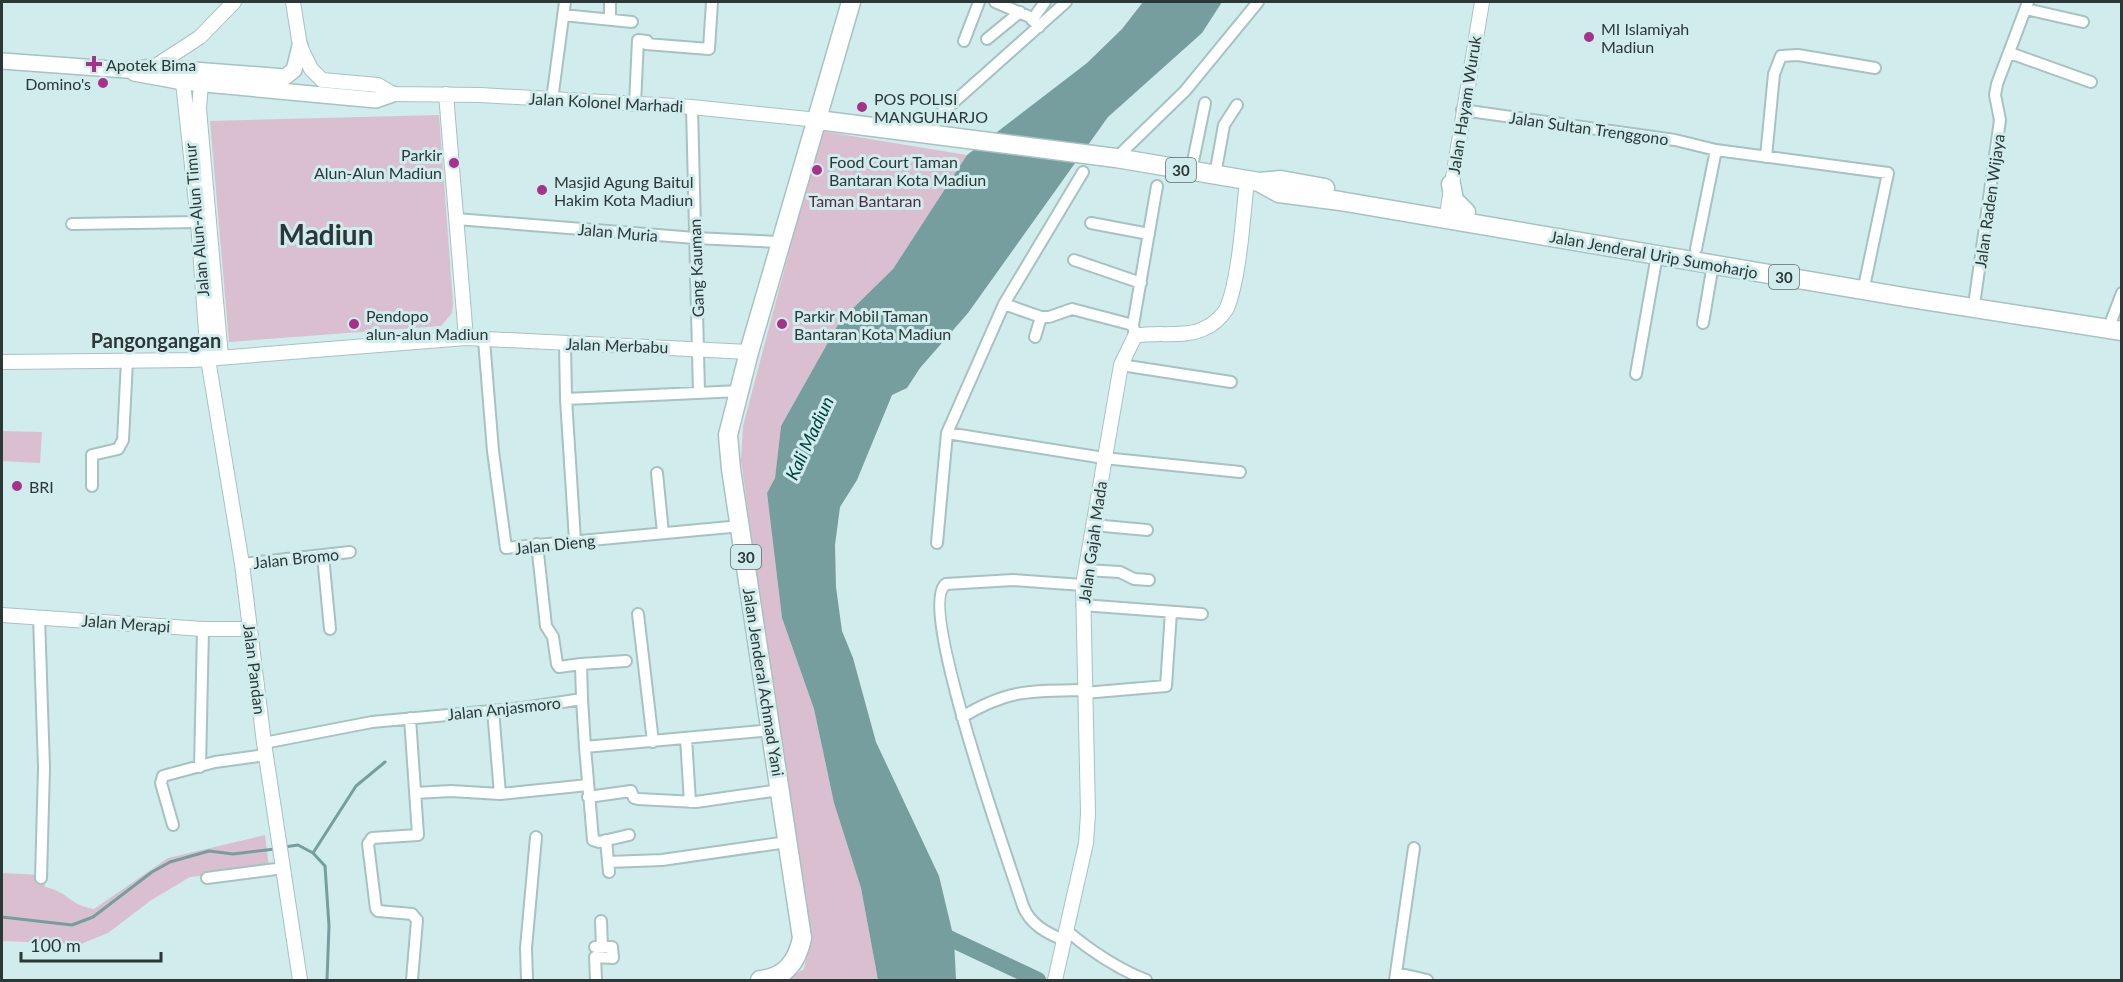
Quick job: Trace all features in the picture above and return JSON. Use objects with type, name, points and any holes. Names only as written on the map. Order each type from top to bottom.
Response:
[{"type":"highway","name":"Jalan Jenderal Achmad Yani","points":[[760,981],[783,974],[794,963],[802,938],[729,451],[729,435],[749,352],[780,242],[821,120],[851,2]]},
{"type":"highway","name":"Jalan Jenderal Urip Sumoharjo","points":[[821,120],[1253,181],[1281,180],[1658,255],[1910,298],[2118,324]]},
{"type":"highway","points":[[1451,184],[1454,200],[1453,214]]},
{"type":"highway","name":"Jalan Jenderal Urip Sumoharjo","points":[[1453,214],[1696,249],[1864,282],[1975,298],[2118,324]]},
{"type":"main road","points":[[2,61],[126,70],[154,67],[285,77],[294,70],[300,46]]},
{"type":"main road","name":"Jalan Kolonel Marhadi","points":[[126,70],[145,76],[183,82],[282,92],[376,100],[393,94]]},
{"type":"street","points":[[154,67],[200,37],[234,2]]},
{"type":"street","points":[[293,2],[300,46]]},
{"type":"street","points":[[552,100],[565,2]]},
{"type":"street","points":[[610,2],[610,20]]},
{"type":"street","points":[[635,104],[638,40],[646,41],[646,44],[710,49],[712,2]]},
{"type":"street","points":[[964,40],[979,2]]},
{"type":"street","points":[[995,2],[1020,12],[1035,23]]},
{"type":"street","points":[[1035,23],[1045,2]]},
{"type":"street","points":[[936,118],[1035,23],[1066,2]]},
{"type":"street","points":[[1110,159],[1185,91],[1258,2]]},
{"type":"street","name":"Jalan Hayam Wuruk","points":[[1451,184],[1482,2]]},
{"type":"street","points":[[2027,5],[2083,22]]},
{"type":"street","name":"Jalan Raden Wijaya","points":[[1975,298],[2000,120],[1995,95],[1997,84],[2027,5]]},
{"type":"street","points":[[987,39],[1020,12]]},
{"type":"street","points":[[563,15],[632,22]]},
{"type":"street","name":"Jalan Kolonel Marhadi","points":[[300,46],[311,69],[322,80],[378,85],[393,94],[446,94],[692,107],[821,120]]},
{"type":"street","points":[[2010,53],[2091,82]]},
{"type":"street","points":[[1766,157],[1774,74],[1781,56],[1798,55],[1875,68]]},
{"type":"street","name":"Jalan Alun-Alun Timur","points":[[183,82],[214,358]]},
{"type":"street","name":"Jalan Alun-Alun Timur","points":[[201,84],[199,109],[214,358]]},
{"type":"street","points":[[446,94],[466,338]]},
{"type":"street","points":[[1191,171],[1205,103]]},
{"type":"street","points":[[1215,175],[1224,125],[1237,105]]},
{"type":"street","name":"Gang Kauman","points":[[692,107],[699,392]]},
{"type":"street","name":"Jalan Sultan Trenggono","points":[[1462,110],[1675,140],[1716,150],[1888,173],[1864,282]]},
{"type":"street","points":[[1696,249],[1716,150]]},
{"type":"street","points":[[937,543],[947,433],[1004,304],[1083,172]]},
{"type":"street","points":[[1004,304],[1041,317],[1049,317],[1072,309],[1134,331],[1179,334],[1207,328],[1226,309],[1253,181]]},
{"type":"street","points":[[1134,331],[1157,186]]},
{"type":"street","name":"Jalan Muria","points":[[456,219],[694,238],[780,242]]},
{"type":"street","points":[[72,224],[198,222]]},
{"type":"street","points":[[1091,223],[1149,234]]},
{"type":"street","points":[[1636,374],[1658,255]]},
{"type":"street","points":[[1074,260],[1141,283]]},
{"type":"street","points":[[1703,323],[1713,264]]},
{"type":"street","points":[[2118,324],[2121,293]]},
{"type":"street","points":[[1035,337],[1041,317]]},
{"type":"street","name":"Jalan Gajah Mada","points":[[1056,974],[1086,843],[1088,814],[1083,585],[1122,365],[1134,331]]},
{"type":"street","name":"Jalan Merbabu","points":[[2,362],[214,358],[466,338],[749,352]]},
{"type":"street","name":"Jalan Dieng","points":[[484,340],[493,451],[505,548],[741,526]]},
{"type":"street","points":[[565,343],[566,399],[575,540]]},
{"type":"street","name":"Jalan Pandan","points":[[214,358],[265,749],[300,981]]},
{"type":"street","points":[[92,486],[92,455],[118,449],[123,440],[128,361]]},
{"type":"street","points":[[1122,365],[1231,382]]},
{"type":"street","points":[[566,399],[740,391]]},
{"type":"street","points":[[947,433],[1104,459],[1240,472]]},
{"type":"street","points":[[657,473],[663,533]]},
{"type":"street","points":[[1093,525],[1147,530]]},
{"type":"street","points":[[537,544],[546,626],[553,637],[559,667],[626,661]]},
{"type":"street","name":"Jalan Bromo","points":[[242,564],[350,552]]},
{"type":"street","points":[[323,556],[330,629]]},
{"type":"street","points":[[1085,570],[1120,572],[1134,579],[1149,580]]},
{"type":"street","points":[[1083,585],[1013,580],[946,584],[942,586],[939,595],[944,644],[962,717],[1027,916],[1044,931],[1066,936],[1125,972],[1146,981]]},
{"type":"street","points":[[1082,605],[1202,614]]},
{"type":"street","points":[[962,717],[989,701],[1012,693],[1166,686],[1171,612]]},
{"type":"street","points":[[638,614],[653,742]]},
{"type":"street","name":"Jalan Merapi","points":[[2,615],[203,629],[250,629]]},
{"type":"street","points":[[39,617],[44,768],[41,878]]},
{"type":"street","points":[[202,766],[203,629]]},
{"type":"street","points":[[580,664],[582,699]]},
{"type":"street","name":"Jalan Anjasmoro","points":[[173,825],[161,778],[167,774],[372,722],[582,699],[591,837],[596,842],[606,840]]},
{"type":"street","points":[[492,710],[500,794]]},
{"type":"street","points":[[410,718],[418,835],[372,838],[368,844],[376,909],[412,914],[417,920],[412,981]]},
{"type":"street","points":[[585,747],[772,730]]},
{"type":"street","points":[[686,738],[690,802]]},
{"type":"street","points":[[416,793],[451,791],[500,794],[588,785]]},
{"type":"street","points":[[588,797],[631,791],[634,798],[690,802],[780,790]]},
{"type":"street","points":[[629,835],[606,840],[609,867],[788,842]]},
{"type":"street","points":[[526,981],[526,948],[536,837]]},
{"type":"street","points":[[1414,848],[1396,977],[1427,981]]},
{"type":"street","points":[[207,878],[284,868]]},
{"type":"street","points":[[596,981],[595,957],[613,958],[612,946],[599,947],[601,921]]},
{"type":"green space","points":[[439,115],[453,303],[452,313],[441,326],[229,342],[210,121]]},
{"type":"green space","name":"Taman Bantaran","points":[[821,131],[967,155],[893,269],[840,321],[781,426],[775,478],[767,493],[782,618],[814,709],[834,803],[861,888],[878,980],[786,980],[804,969],[808,949],[741,460],[743,426]]},
{"type":"green space","points":[[2,431],[42,432],[40,463],[2,461]]},
{"type":"green space","points":[[265,835],[269,868],[190,877],[150,901],[108,933],[81,944],[2,941],[2,873],[43,875],[45,887],[59,892],[79,905],[94,909],[168,858]]},
{"type":"water","name":"Kali Madiun","points":[[1143,2],[1222,2],[1202,33],[1108,117],[968,313],[920,368],[907,388],[892,395],[857,480],[840,507],[835,545],[836,587],[842,631],[853,658],[876,742],[939,876],[954,939],[956,980],[878,980],[861,888],[834,803],[814,709],[782,618],[767,493],[775,478],[781,426],[840,321],[893,269],[967,155],[1087,63],[1122,29]]},
{"type":"waterway","points":[[313,853],[356,786],[385,762]]},
{"type":"waterway","points":[[284,847],[298,845],[313,853],[325,866],[329,926],[327,980]]},
{"type":"waterway","points":[[2,917],[72,925],[93,917],[152,872],[170,862],[209,851],[233,854],[275,849]]},
{"type":"waterway","points":[[936,932],[1038,980]]},
{"type":"place","name":"MI Islamiyah Madiun","points":[[1589,37]]},
{"type":"place","name":"Apotek Bima","points":[[94,64]]},
{"type":"place","name":"Domino's","points":[[103,83]]},
{"type":"place","name":"POS POLISI MANGUHARJO","points":[[862,107]]},
{"type":"place","name":"Parkir Alun-Alun Madiun","points":[[454,163]]},
{"type":"place","name":"Food Court Taman Bantaran Kota Madiun","points":[[817,170]]},
{"type":"place","name":"Masjid Agung Baitul Hakim Kota Madiun","points":[[542,190]]},
{"type":"place","name":"Pendopo alun-alun Madiun","points":[[354,324]]},
{"type":"place","name":"Parkir Mobil Taman Bantaran Kota Madiun","points":[[782,324]]},
{"type":"place","name":"BRI","points":[[17,486]]},
{"type":"district","name":"Madiun","points":[[326,234]]},
{"type":"district","name":"Pangongangan","points":[[156,340]]}]
